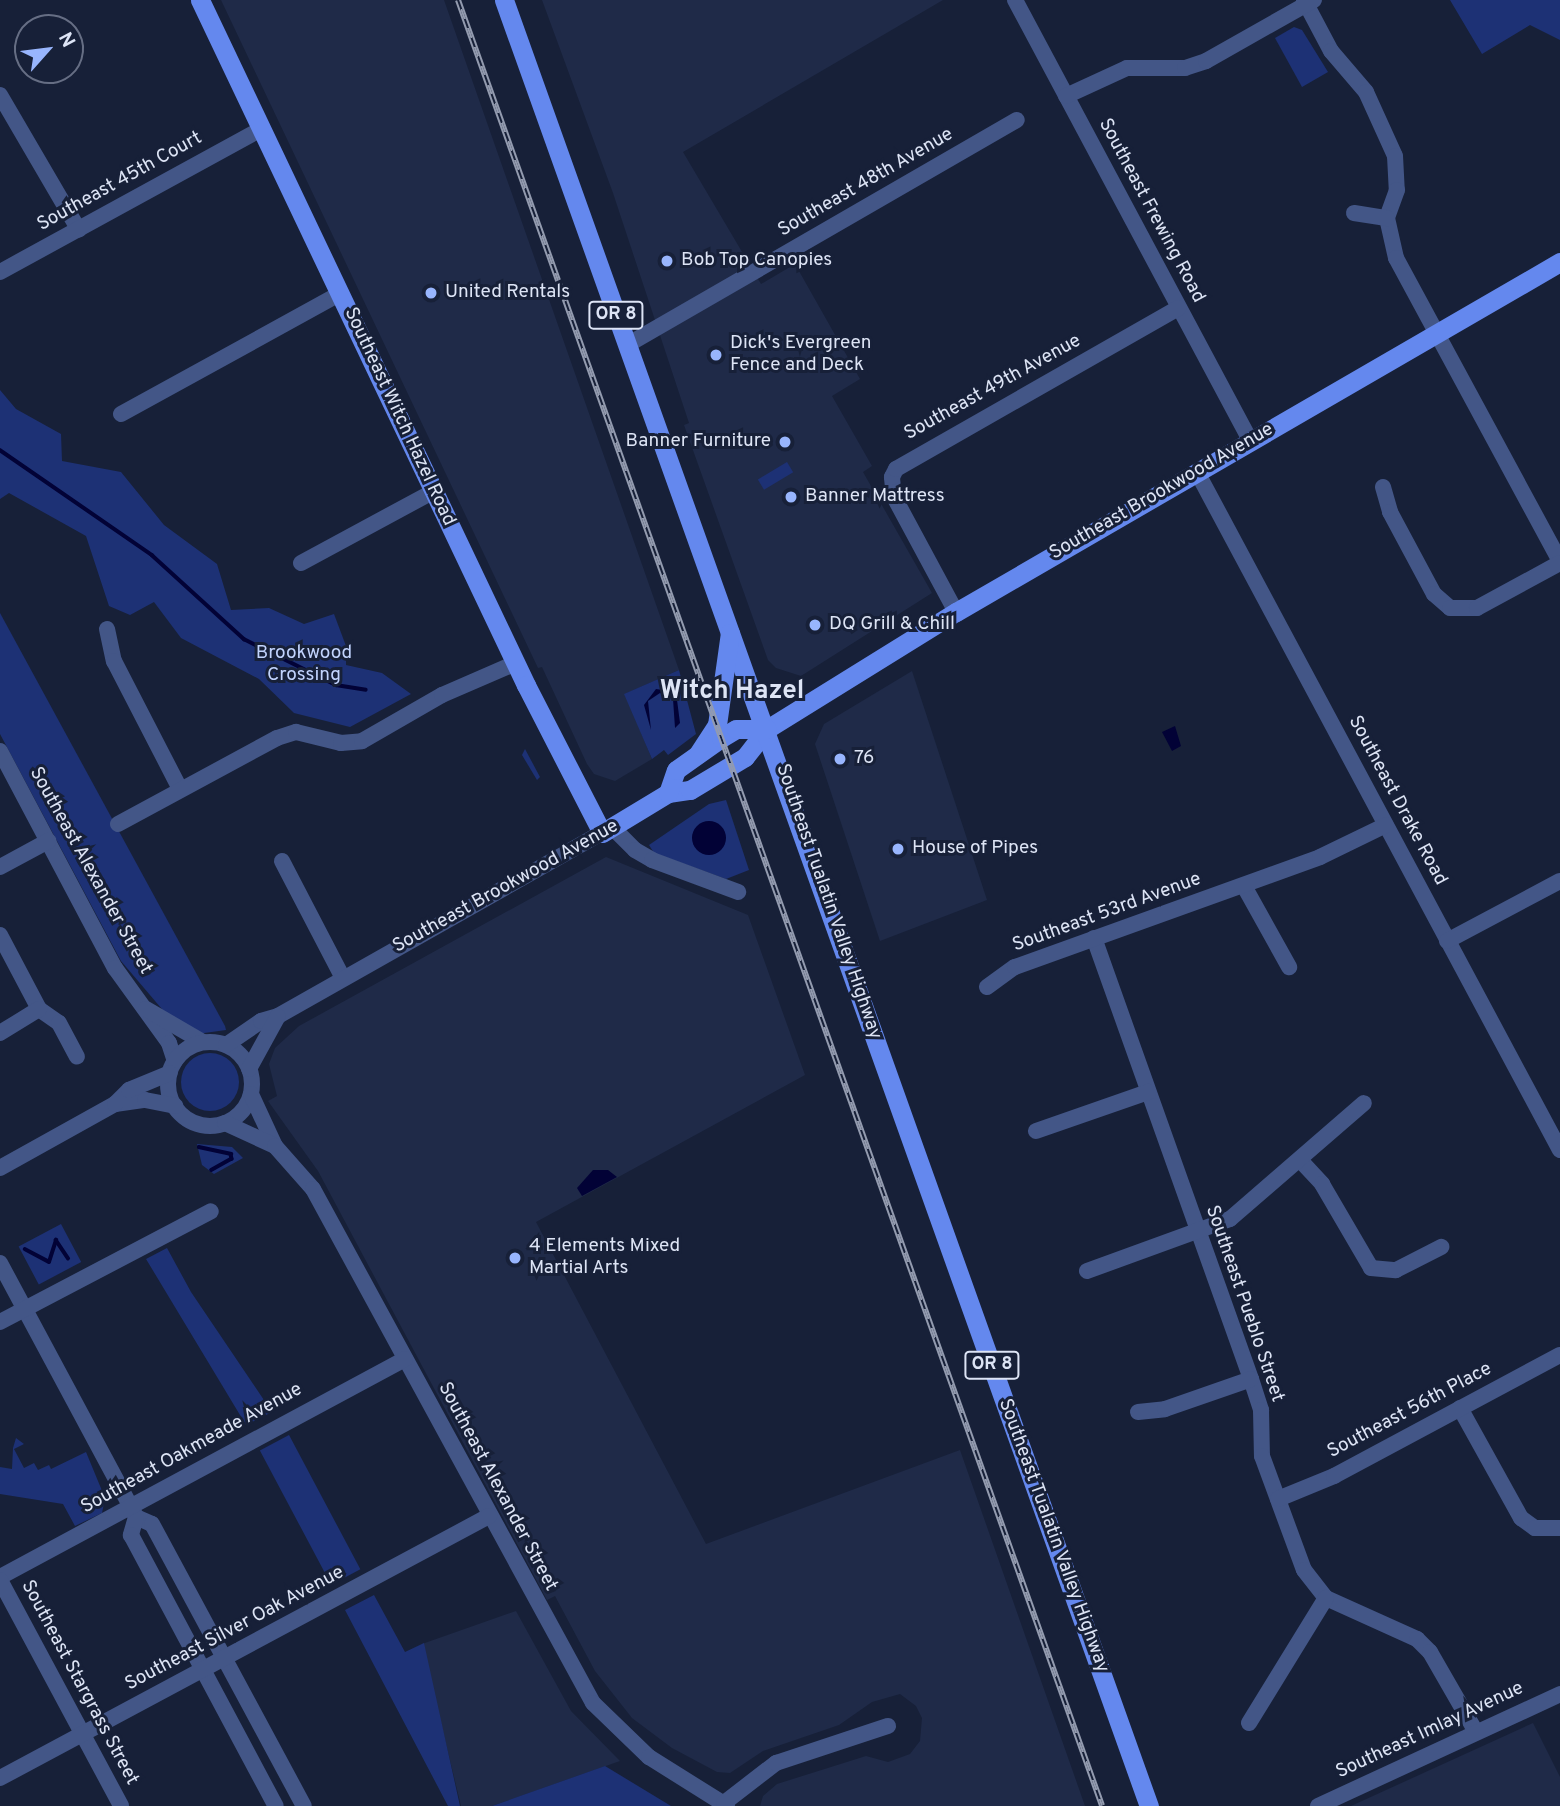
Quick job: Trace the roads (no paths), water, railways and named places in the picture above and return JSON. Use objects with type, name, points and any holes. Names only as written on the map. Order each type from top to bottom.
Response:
[{"type":"main road","name":"Southeast Witch Hazel Road","points":[[200,0],[516,663],[608,830]]},
{"type":"main road","name":"Southeast Tualatin Valley Highway","points":[[504,0],[767,729],[1149,1806]]},
{"type":"main road","name":"Southeast Brookwood Avenue","points":[[608,830],[668,793],[690,790],[745,757],[767,729],[956,612],[1560,262]]},
{"type":"main road","points":[[698,754],[717,725],[730,628]]},
{"type":"main road","name":"Southeast Brookwood Avenue","points":[[668,793],[676,770],[736,729],[767,729]]},
{"type":"street","name":"Southeast Frewing Road","points":[[1014,0],[1250,441]]},
{"type":"street","points":[[1066,96],[1127,68],[1185,68],[1206,61],[1308,1],[1331,51],[1371,100],[1395,156],[1397,190],[1387,218],[1396,258],[1560,562],[1477,608],[1450,608],[1434,594],[1390,512],[1384,487]]},
{"type":"street","points":[[0,95],[79,230]]},
{"type":"street","name":"Southeast 48th Avenue","points":[[627,345],[1017,120]]},
{"type":"street","name":"Southeast 45th Court","points":[[0,272],[261,129]]},
{"type":"street","points":[[1354,213],[1387,218]]},
{"type":"street","points":[[121,414],[341,293]]},
{"type":"street","name":"Southeast 49th Avenue","points":[[956,612],[894,497],[892,477],[897,469],[1178,308]]},
{"type":"street","name":"Southeast Drake Road","points":[[1197,472],[1560,1150]]},
{"type":"street","points":[[301,563],[434,491]]},
{"type":"street","points":[[107,629],[114,661],[180,789]]},
{"type":"street","points":[[118,824],[257,747],[296,732],[341,743],[362,741],[442,695],[516,663]]},
{"type":"street","name":"Southeast Alexander Street","points":[[0,751],[115,968],[146,1009],[172,1067]]},
{"type":"street","name":"Southeast 53rd Avenue","points":[[987,987],[1015,967],[1320,857],[1386,825]]},
{"type":"street","name":"Southeast Witch Hazel Road","points":[[608,830],[652,860],[738,892]]},
{"type":"street","name":"Southeast Brookwood Avenue","points":[[226,1045],[261,1021],[278,1016],[608,830]]},
{"type":"street","points":[[0,867],[48,841]]},
{"type":"street","points":[[282,861],[343,978]]},
{"type":"street","points":[[1447,941],[1560,881]]},
{"type":"street","points":[[1244,886],[1289,967]]},
{"type":"street","points":[[0,935],[39,1009],[59,1023],[77,1057]]},
{"type":"street","name":"Southeast Pueblo Street","points":[[1094,939],[1261,1409],[1262,1457],[1304,1570],[1326,1598],[1417,1639],[1430,1652],[1476,1732]]},
{"type":"street","points":[[0,1034],[39,1009]]},
{"type":"street","name":"Southeast Alexander Street","points":[[146,1009],[203,1042]]},
{"type":"street","points":[[115,1104],[145,1100],[175,1106],[199,1124],[225,1123],[242,1111],[251,1094],[249,1069],[278,1016]]},
{"type":"street","points":[[0,1168],[115,1104],[129,1090],[172,1067],[203,1042],[226,1045],[249,1069]]},
{"type":"street","points":[[172,1067],[175,1106]]},
{"type":"street","points":[[1037,1131],[1148,1092]]},
{"type":"street","name":"Southeast Alexander Street","points":[[251,1094],[275,1146],[313,1189],[593,1703],[649,1757],[726,1804]]},
{"type":"street","points":[[1087,1270],[1197,1232],[1248,1207],[1364,1103]]},
{"type":"street","name":"Southeast Alexander Street","points":[[225,1123],[275,1146]]},
{"type":"street","points":[[1300,1160],[1322,1184],[1371,1268],[1396,1270],[1441,1247]]},
{"type":"street","points":[[0,1322],[211,1211]]},
{"type":"street","points":[[0,1263],[133,1512],[152,1524],[304,1806]]},
{"type":"street","name":"Southeast 56th Place","points":[[1278,1499],[1334,1476],[1560,1355]]},
{"type":"street","name":"Southeast Oakmeade Avenue","points":[[0,1578],[133,1512],[405,1359]]},
{"type":"street","points":[[1138,1412],[1165,1409],[1251,1379]]},
{"type":"street","points":[[1460,1408],[1521,1518],[1535,1528],[1560,1528]]},
{"type":"street","points":[[133,1512],[131,1535],[276,1806]]},
{"type":"street","name":"Southeast Silver Oak Avenue","points":[[0,1778],[489,1516]]},
{"type":"street","name":"Southeast Stargrass Street","points":[[0,1578],[121,1806]]},
{"type":"street","points":[[1249,1723],[1326,1598]]},
{"type":"street","name":"Southeast Imlay Avenue","points":[[1318,1806],[1560,1694]]},
{"type":"street","points":[[726,1804],[776,1763],[888,1726]]},
{"type":"waterway","points":[[0,450],[152,555],[244,639],[336,685],[366,690]]},
{"type":"waterway","points":[[199,1147],[231,1154],[232,1159],[212,1170]]},
{"type":"waterway","points":[[25,1249],[49,1262],[56,1240],[68,1258]]},
{"type":"railway","points":[[458,0],[1102,1806]]},
{"type":"place","name":"Bob Top Canopies","points":[[667,261]]},
{"type":"place","name":"United Rentals","points":[[431,293]]},
{"type":"place","name":"Dick's Evergreen Fence and Deck","points":[[716,355]]},
{"type":"place","name":"Banner Furniture","points":[[785,442]]},
{"type":"place","name":"Banner Mattress","points":[[791,497]]},
{"type":"place","name":"DQ Grill & Chill","points":[[815,625]]},
{"type":"place","name":"76","points":[[840,759]]},
{"type":"place","name":"House of Pipes","points":[[898,849]]},
{"type":"place","name":"4 Elements Mixed Martial Arts","points":[[515,1258]]},
{"type":"district","name":"Witch Hazel","points":[[732,692]]},
{"type":"park label","name":"Brookwood Crossing","points":[[304,665]]}]
